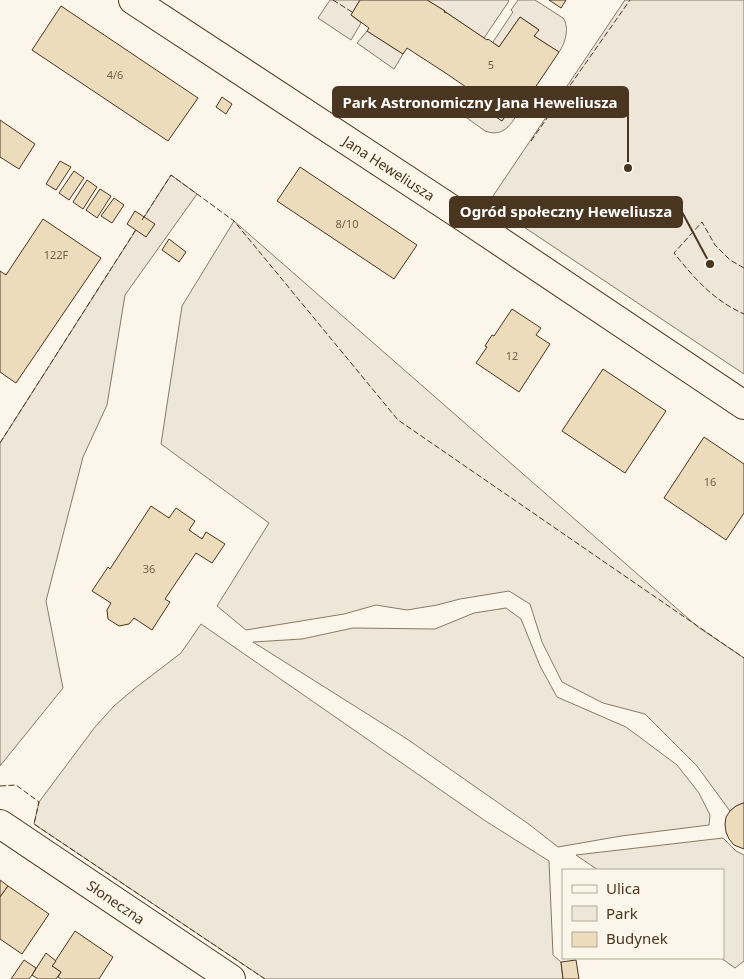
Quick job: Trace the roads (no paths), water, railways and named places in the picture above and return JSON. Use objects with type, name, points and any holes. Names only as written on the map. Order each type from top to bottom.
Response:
[{"type":"street","name":"Jana Heweliusza","points":[[133,0],[462,216],[744,405]]},
{"type":"street","name":"Słoneczna","points":[[0,824],[231,979]]},
{"type":"place","name":"Park Astronomiczny Jana Heweliusza","points":[[628,168]]},
{"type":"place","name":"Ogród społeczny Heweliusza","points":[[710,264]]}]
